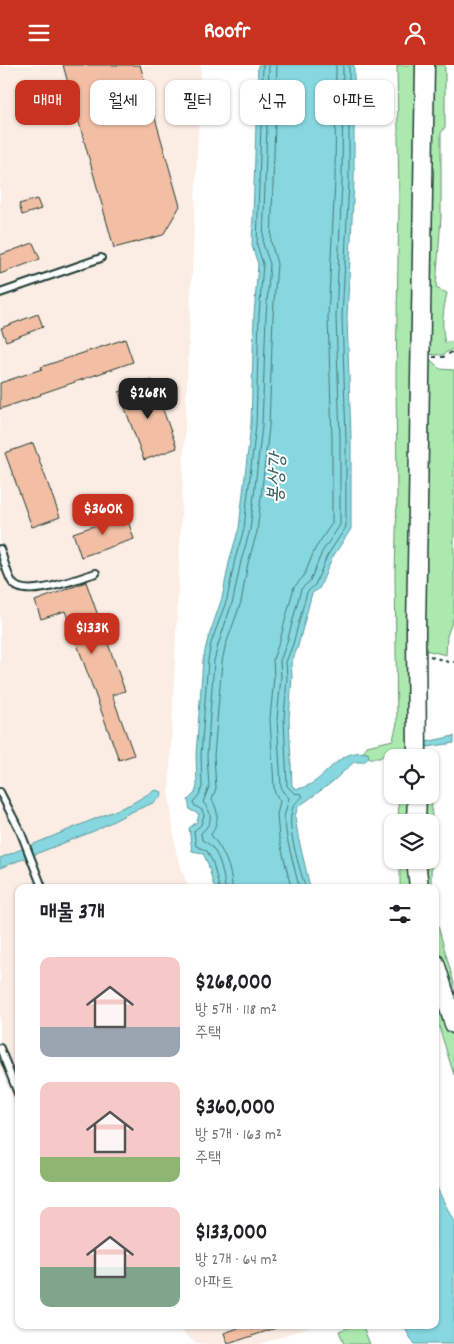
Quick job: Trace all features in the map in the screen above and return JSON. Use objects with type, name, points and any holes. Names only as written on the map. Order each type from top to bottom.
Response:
[{"type":"main road","points":[[417,749],[416,651],[425,65]]},
{"type":"main road","points":[[417,869],[419,884]]},
{"type":"main road","points":[[439,976],[454,1024]]},
{"type":"lane","points":[[0,293],[101,258]]},
{"type":"lane","points":[[0,549],[12,584],[23,590],[34,591],[96,573]]},
{"type":"lane","points":[[0,792],[20,833],[41,884]]},
{"type":"lane","points":[[0,1048],[15,1086]]},
{"type":"path","points":[[421,356],[437,358],[454,351]]},
{"type":"path","points":[[416,651],[454,662]]},
{"type":"shaded area","points":[[0,65],[201,65],[200,80],[165,80],[165,125],[198,125],[169,794],[176,852],[187,884],[15,884],[15,1104],[0,1068]]},
{"type":"shaded area","points":[[180,1329],[303,1329],[260,1344],[196,1344]]},
{"type":"green space","points":[[397,65],[420,65],[410,749],[384,749],[384,755],[380,758],[369,758],[368,754],[363,753],[367,746],[393,740],[397,723],[395,575],[399,202]]},
{"type":"green space","points":[[429,65],[445,65],[445,127],[441,133],[441,217],[436,288],[447,293],[444,306],[443,330],[445,343],[454,341],[454,348],[442,355],[425,354]]},
{"type":"green space","points":[[430,359],[440,369],[454,370],[454,616],[447,636],[446,655],[421,649],[423,498]]},
{"type":"green space","points":[[398,804],[410,804],[411,814],[399,814]]},
{"type":"green space","points":[[420,804],[432,804],[432,814],[420,814]]},
{"type":"green space","points":[[400,869],[412,869],[414,884],[400,884]]},
{"type":"green space","points":[[421,869],[431,869],[431,884],[422,884]]},
{"type":"green space","points":[[439,929],[454,983],[454,1015],[439,964]]},
{"type":"green space","points":[[439,992],[454,1040],[454,1075],[439,1027]]},
{"type":"green space","points":[[345,1329],[364,1329],[370,1344],[344,1344],[339,1331]]},
{"type":"water","name":"봉상강","points":[[258,65],[354,65],[354,80],[315,80],[315,125],[354,125],[354,181],[347,317],[351,438],[351,529],[332,558],[319,589],[312,593],[298,646],[291,664],[289,719],[292,786],[297,789],[307,786],[347,756],[357,753],[368,753],[369,758],[363,762],[354,762],[331,783],[298,807],[295,816],[309,884],[213,884],[203,853],[192,851],[189,828],[197,822],[199,814],[190,810],[188,800],[195,793],[197,786],[196,755],[203,660],[222,598],[230,558],[239,528],[251,424],[254,315],[258,264],[252,246],[256,125],[305,125],[305,80],[258,80]]},
{"type":"water","points":[[454,736],[454,743],[427,747],[426,742]]},
{"type":"water","points":[[155,790],[162,792],[161,797],[153,803],[94,831],[0,868],[0,858],[131,804]]},
{"type":"water","points":[[439,1192],[454,1222],[454,1344],[414,1344],[405,1329],[439,1329]]},
{"type":"building","points":[[63,65],[140,65],[144,80],[90,80],[90,125],[155,125],[155,118],[180,206],[163,235],[114,248],[80,125],[80,80],[67,80]]},
{"type":"building","points":[[37,199],[41,209],[22,215],[19,204]]},
{"type":"building","points":[[33,243],[40,259],[0,274],[0,255]]},
{"type":"building","points":[[38,314],[43,327],[6,341],[1,328]]},
{"type":"building","points":[[125,339],[133,362],[0,409],[0,383]]},
{"type":"building","points":[[152,380],[177,448],[144,460],[119,392]]},
{"type":"building","points":[[33,443],[60,517],[32,527],[5,453]]},
{"type":"building","points":[[126,515],[134,539],[81,557],[73,533]]},
{"type":"building","points":[[86,582],[125,691],[112,695],[134,755],[119,760],[65,611],[41,619],[35,601]]},
{"type":"building","points":[[236,1329],[273,1329],[228,1344],[224,1333]]}]
